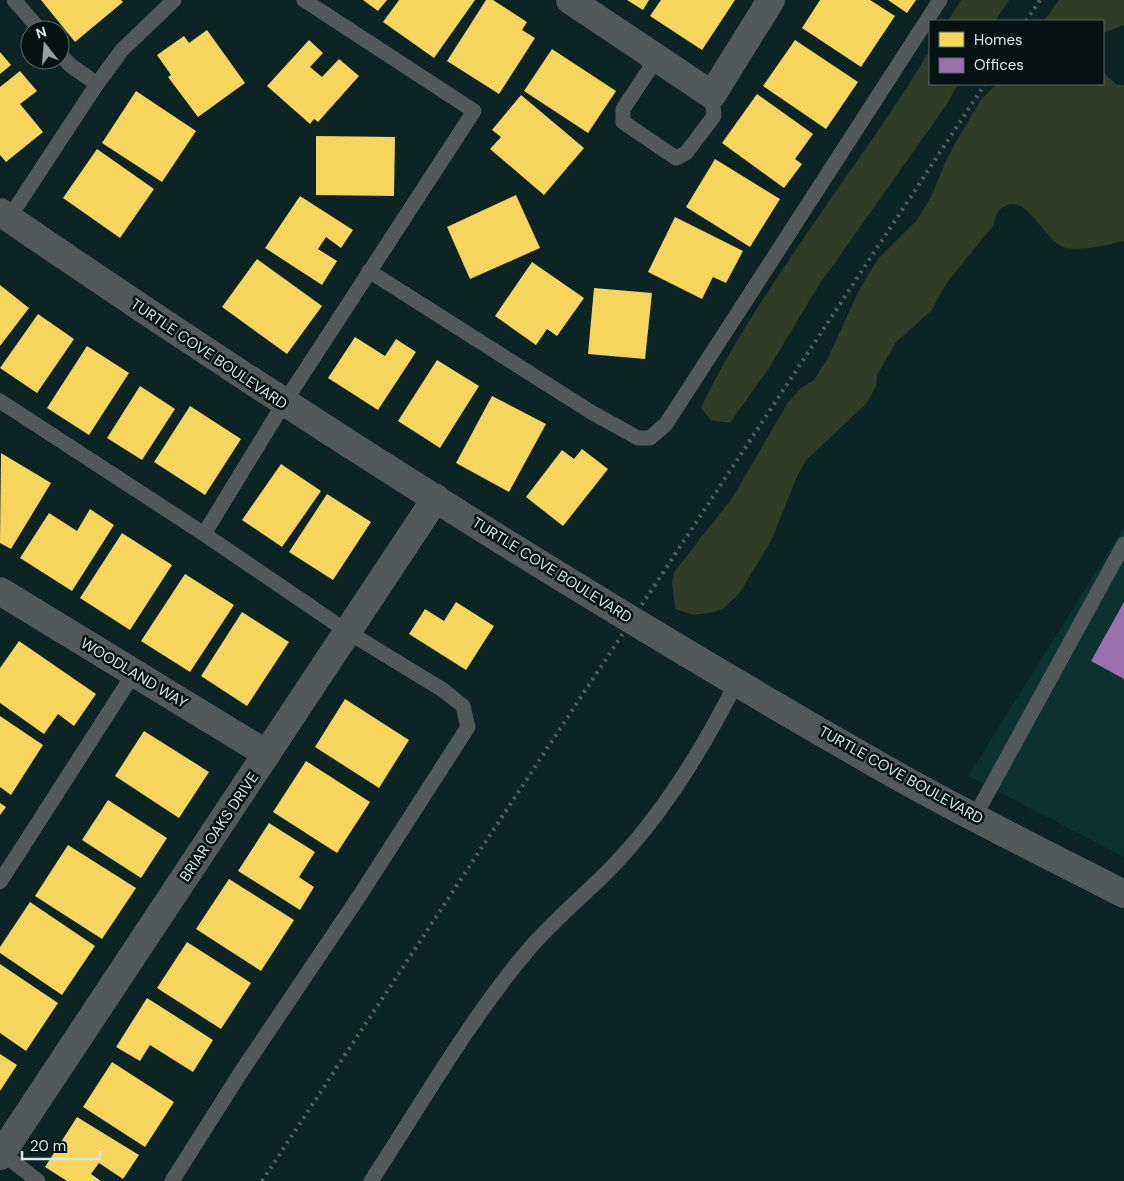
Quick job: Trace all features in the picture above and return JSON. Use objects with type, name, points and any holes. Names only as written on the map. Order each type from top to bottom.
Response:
[{"type":"street","points":[[570,0],[712,95],[772,0]]},
{"type":"street","name":"TURTLE COVE BOULEVARD","points":[[5,215],[284,403],[737,681],[880,767],[1124,894]]},
{"type":"street","name":"BRIAR OAKS DRIVE","points":[[1,1155],[436,498]]},
{"type":"street","name":"WOODLAND WAY","points":[[1,593],[267,754]]},
{"type":"lane","points":[[14,0],[31,20]]},
{"type":"lane","points":[[5,215],[122,50],[174,0]]},
{"type":"lane","points":[[204,534],[284,403],[474,111],[304,0]]},
{"type":"lane","points":[[369,271],[591,412],[638,438],[650,438],[666,424],[940,0]]},
{"type":"lane","points":[[657,58],[623,109],[623,122],[676,158],[686,153],[714,116],[712,95]]},
{"type":"lane","points":[[70,65],[97,84]]},
{"type":"lane","points":[[0,401],[204,534],[348,632],[443,690],[463,706],[468,727],[360,895],[240,1072],[172,1181]]},
{"type":"lane","points":[[975,816],[1124,544]]},
{"type":"lane","points":[[0,882],[134,673]]},
{"type":"lane","points":[[371,1181],[478,1018],[529,950],[566,909],[608,871],[658,813],[716,724],[737,681]]},
{"type":"lane","points":[[1,1155],[38,1181]]},
{"type":"shaded area","points":[[1124,527],[1124,857],[968,776]]},
{"type":"green space","points":[[961,0],[1009,0],[996,20],[949,20]]},
{"type":"green space","points":[[1059,0],[1124,0],[1124,25],[1104,33],[1104,20],[1045,20]]},
{"type":"green space","points":[[929,52],[929,85],[957,85],[947,104],[817,288],[769,368],[730,423],[710,420],[701,407],[726,360],[782,270],[902,95]]},
{"type":"green space","points":[[1104,73],[1117,85],[1124,85],[1124,241],[1088,248],[1067,248],[1051,238],[1023,208],[1016,204],[1007,205],[1001,209],[996,216],[993,226],[948,281],[931,311],[896,342],[877,375],[876,386],[867,403],[806,460],[796,479],[771,541],[739,594],[724,608],[714,612],[694,615],[675,609],[672,581],[674,572],[733,497],[787,404],[801,388],[814,380],[827,360],[860,288],[878,259],[917,220],[931,197],[948,156],[980,101],[995,85],[1104,85]]},
{"type":"building: Homes","points":[[41,0],[121,0],[123,2],[75,42],[70,36],[70,20],[57,20]]},
{"type":"building: Homes","points":[[363,0],[387,0],[378,11]]},
{"type":"building: Homes","points":[[399,0],[475,0],[434,58],[383,22]]},
{"type":"building: Homes","points":[[486,0],[493,0],[527,22],[522,30],[535,38],[499,94],[447,61]]},
{"type":"building: Homes","points":[[627,0],[649,0],[643,10]]},
{"type":"building: Homes","points":[[661,0],[735,0],[702,50],[650,16]]},
{"type":"building: Homes","points":[[820,0],[870,0],[895,16],[861,67],[802,28]]},
{"type":"building: Homes","points":[[888,0],[916,0],[907,13]]},
{"type":"building: Homes","points":[[207,30],[245,83],[198,117],[168,77],[171,75],[157,55],[184,36],[189,43]]},
{"type":"building: Homes","points":[[309,40],[323,53],[310,67],[322,77],[339,59],[359,76],[318,122],[314,119],[310,124],[267,86]]},
{"type":"building: Homes","points":[[795,40],[858,82],[826,129],[763,86]]},
{"type":"building: Homes","points":[[552,49],[616,91],[588,133],[524,91]]},
{"type":"building: Homes","points":[[0,52],[11,65],[0,74]]},
{"type":"building: Homes","points":[[20,71],[37,91],[20,104],[43,132],[6,162],[0,155],[0,87]]},
{"type":"building: Homes","points":[[136,91],[196,131],[162,182],[102,143]]},
{"type":"building: Homes","points":[[757,94],[813,134],[795,159],[802,164],[784,188],[722,143]]},
{"type":"building: Homes","points":[[521,95],[584,148],[544,195],[490,149],[501,137],[492,130]]},
{"type":"building: Homes","points":[[316,136],[395,137],[394,196],[316,195]]},
{"type":"building: Homes","points":[[97,149],[154,189],[120,238],[63,198]]},
{"type":"building: Homes","points":[[715,159],[780,199],[750,247],[686,207]]},
{"type":"building: Homes","points":[[516,195],[540,248],[470,279],[447,227]]},
{"type":"building: Homes","points":[[300,196],[353,230],[341,248],[326,237],[318,249],[337,261],[322,285],[265,248]]},
{"type":"building: Homes","points":[[675,217],[743,251],[726,283],[713,277],[702,299],[648,272]]},
{"type":"building: Homes","points":[[257,259],[322,306],[287,354],[222,307]]},
{"type":"building: Homes","points":[[532,262],[584,298],[557,336],[547,329],[536,345],[495,316]]},
{"type":"building: Homes","points":[[0,285],[29,308],[0,346]]},
{"type":"building: Homes","points":[[594,288],[652,293],[645,359],[588,354]]},
{"type":"building: Homes","points":[[38,314],[74,339],[37,393],[0,368]]},
{"type":"building: Homes","points":[[355,337],[385,356],[396,339],[416,352],[378,410],[328,378]]},
{"type":"building: Homes","points":[[87,346],[129,373],[89,435],[47,408]]},
{"type":"building: Homes","points":[[437,360],[479,386],[440,448],[398,421]]},
{"type":"building: Homes","points":[[140,386],[175,409],[142,460],[107,438]]},
{"type":"building: Homes","points":[[492,396],[546,424],[509,492],[456,463]]},
{"type":"building: Homes","points":[[190,406],[241,439],[205,495],[154,462]]},
{"type":"building: Homes","points":[[582,449],[608,469],[563,526],[526,497],[562,450],[574,459]]},
{"type":"building: Homes","points":[[1,453],[51,483],[11,549],[0,543]]},
{"type":"building: Homes","points":[[281,464],[321,491],[282,547],[242,520]]},
{"type":"building: Homes","points":[[327,494],[371,522],[333,580],[289,552]]},
{"type":"building: Homes","points":[[90,509],[114,525],[72,591],[20,558],[49,513],[77,531]]},
{"type":"building: Homes","points":[[122,533],[172,565],[130,630],[80,598]]},
{"type":"building: Homes","points":[[185,574],[234,605],[190,672],[141,641]]},
{"type":"building: Homes","points":[[456,602],[494,626],[466,670],[409,634],[425,609],[444,621]]},
{"type":"building: Homes","points":[[242,612],[289,642],[247,706],[201,676]]},
{"type":"building: Homes","points":[[19,641],[96,694],[74,726],[58,714],[44,734],[0,703],[0,668]]},
{"type":"building: Homes","points":[[345,699],[409,740],[379,788],[315,747]]},
{"type":"building: Homes","points":[[0,716],[43,745],[11,795],[0,787]]},
{"type":"building: Homes","points":[[144,731],[209,772],[179,818],[115,776]]},
{"type":"building: Homes","points":[[306,761],[370,802],[337,853],[273,812]]},
{"type":"building: Homes","points":[[108,800],[167,838],[141,878],[82,840]]},
{"type":"building: Homes","points":[[0,803],[6,807],[0,815]]},
{"type":"building: Homes","points":[[269,823],[315,852],[299,877],[314,887],[300,910],[238,871]]},
{"type":"building: Homes","points":[[68,845],[136,888],[102,939],[35,896]]},
{"type":"building: Homes","points":[[229,879],[294,920],[261,971],[196,929]]},
{"type":"building: Homes","points":[[30,902],[95,946],[62,995],[0,953],[0,947]]},
{"type":"building: Homes","points":[[187,942],[251,983],[221,1029],[157,988]]},
{"type":"building: Homes","points":[[0,964],[58,1003],[26,1051],[0,1033]]},
{"type":"building: Homes","points":[[147,998],[213,1040],[193,1072],[150,1045],[140,1061],[116,1047]]},
{"type":"building: Homes","points":[[0,1054],[17,1065],[0,1091]]},
{"type":"building: Homes","points":[[112,1062],[174,1102],[145,1147],[83,1107]]},
{"type":"building: Homes","points":[[77,1117],[139,1155],[123,1179],[99,1163],[91,1174],[101,1181],[67,1181],[45,1167]]},
{"type":"building: Offices","points":[[1124,602],[1124,679],[1091,661]]},
{"type":"railway","points":[[1027,20],[1040,0]]},
{"type":"railway","points":[[262,1181],[984,85]]}]
